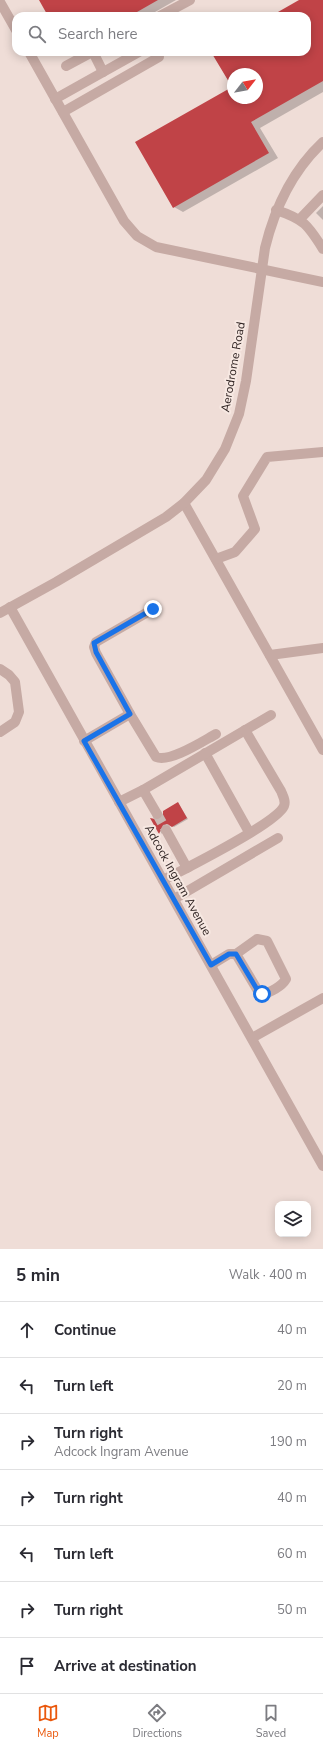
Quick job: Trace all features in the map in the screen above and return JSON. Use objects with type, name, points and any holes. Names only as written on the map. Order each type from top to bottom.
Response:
[{"type":"street","points":[[168,12],[190,0]]},
{"type":"street","points":[[0,2],[12,23]]},
{"type":"street","points":[[31,56],[124,222],[137,236],[156,247],[262,271],[323,282]]},
{"type":"street","points":[[66,66],[85,56]]},
{"type":"street","points":[[94,56],[104,72]]},
{"type":"street","points":[[55,99],[132,56]]},
{"type":"street","points":[[63,112],[159,57]]},
{"type":"street","name":"Aerodrome Road","points":[[0,613],[148,528],[184,503],[206,480],[216,465],[234,431],[245,387],[262,271],[270,228],[276,210],[291,181],[303,163],[323,142]]},
{"type":"street","points":[[300,219],[323,195]]},
{"type":"street","points":[[276,210],[296,216],[300,219],[316,237],[323,249]]},
{"type":"street","points":[[316,237],[323,230]]},
{"type":"street","points":[[216,559],[234,552],[255,529],[243,496],[267,457],[323,452]]},
{"type":"street","points":[[184,503],[323,750]]},
{"type":"street","name":"Adcock Ingram Avenue","points":[[10,607],[323,1166]]},
{"type":"street","points":[[153,609],[94,643],[96,652],[130,714],[155,755],[159,758],[168,758],[181,753],[216,734]]},
{"type":"street","points":[[270,654],[323,648]]},
{"type":"street","points":[[0,669],[9,675],[15,682],[19,712],[15,722],[0,732]]},
{"type":"street","points":[[84,741],[130,714]]},
{"type":"street","points":[[119,802],[143,790],[271,715]]},
{"type":"street","points":[[163,880],[187,868],[249,832],[280,811],[285,802],[281,791],[245,730]]},
{"type":"street","points":[[205,753],[249,832]]},
{"type":"street","points":[[143,790],[157,814]]},
{"type":"street","points":[[166,830],[187,868]]},
{"type":"street","points":[[174,899],[278,838]]},
{"type":"street","points":[[211,965],[229,954],[236,954],[257,940],[267,941],[284,972],[286,979],[268,994],[262,994],[258,991],[236,954]]},
{"type":"street","points":[[252,1038],[323,998]]},
{"type":"building","points":[[39,0],[158,0],[137,12],[46,12]]},
{"type":"building","points":[[299,0],[323,0],[323,81],[251,122],[269,153],[173,208],[135,142],[227,90],[227,104],[263,104],[263,68],[227,68],[227,79],[213,56],[311,56],[311,12],[278,12]]},
{"type":"building","points":[[178,802],[187,818],[172,827],[167,824],[163,825],[159,834],[150,818],[160,820],[163,817],[163,811]]},
{"type":"tunnel","points":[[157,814],[166,830]]},
{"type":"route","points":[[153,609],[94,643],[96,652],[130,714],[84,741],[211,965],[229,954],[236,954],[258,991],[262,994]]}]
